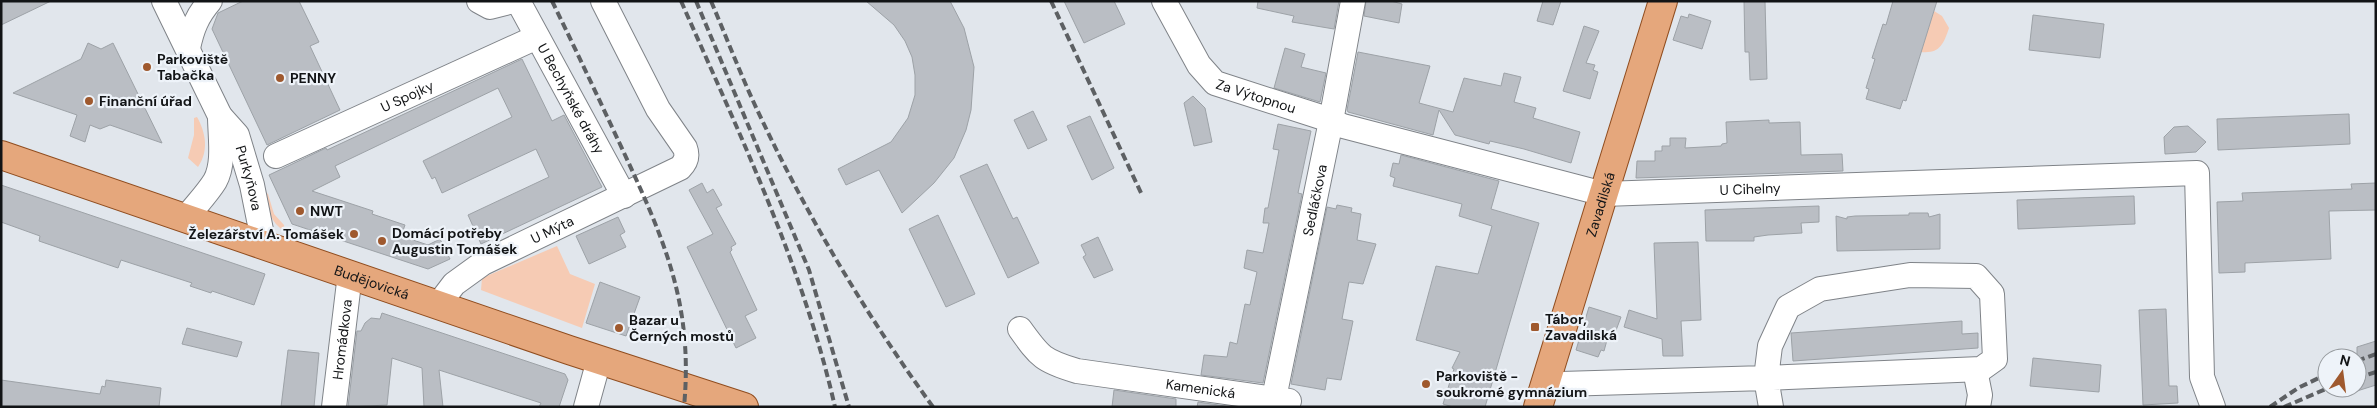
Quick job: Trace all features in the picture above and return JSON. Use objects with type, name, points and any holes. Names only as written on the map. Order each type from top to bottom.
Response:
[{"type":"main road","name":"Zavadilská","points":[[1542,395],[1663,1]]},
{"type":"main road","name":"Budějovická","points":[[1,155],[737,406]]},
{"type":"street","name":"Purkyňova","points":[[164,1],[220,116],[237,135],[243,150],[264,245]]},
{"type":"street","points":[[188,48],[192,28],[199,14],[210,1]]},
{"type":"street","points":[[479,1],[490,7],[513,1]]},
{"type":"street","name":"U Bechyňské dráhy","points":[[518,1],[624,196]]},
{"type":"street","name":"U Mýta","points":[[438,305],[454,284],[483,263],[624,196],[680,168],[684,164],[687,153],[683,144],[658,109],[603,1]]},
{"type":"street","name":"Za Výtopnou","points":[[1164,1],[1199,65],[1215,83],[1331,121]]},
{"type":"street","name":"Sedláčkova","points":[[1282,399],[1352,1]]},
{"type":"street","name":"U Spojky","points":[[276,156],[537,37]]},
{"type":"street","name":"Purkyňova","points":[[186,218],[215,181],[220,162],[220,116]]},
{"type":"street","name":"U Cihelny","points":[[1331,121],[1604,194],[2197,173],[2202,377],[2212,407]]},
{"type":"street","name":"Hromádkova","points":[[334,407],[350,274]]},
{"type":"street","points":[[1542,395],[1766,378],[1981,370],[1995,359],[1992,294],[1976,276],[1910,275],[1820,289],[1788,307],[1770,346],[1766,378],[1771,407]]},
{"type":"street","name":"Kamenická","points":[[1020,329],[1038,354],[1051,364],[1077,371],[1282,399]]},
{"type":"street","points":[[586,407],[599,360]]},
{"type":"street","points":[[1975,370],[1980,395],[1978,407]]},
{"type":"shaded area","points":[[1934,11],[1942,16],[1949,28],[1943,43],[1937,49],[1921,52]]},
{"type":"shaded area","points":[[197,117],[205,142],[204,155],[198,167],[188,158],[194,135],[194,118]]},
{"type":"shaded area","points":[[265,191],[268,194],[274,214],[284,225],[285,231],[276,224],[268,209]]},
{"type":"shaded area","points":[[557,246],[570,274],[595,284],[582,328],[481,290],[482,278]]},
{"type":"building","points":[[1,1],[51,1],[1,25]]},
{"type":"building","name":"PENNY","points":[[243,1],[299,1],[319,42],[310,46],[340,110],[267,145],[212,29],[218,13]]},
{"type":"building","points":[[866,1],[950,1],[964,28],[974,67],[971,110],[966,130],[954,158],[934,183],[902,213],[879,170],[846,185],[838,169],[891,142],[908,118],[915,95],[915,75],[912,57],[905,41],[894,25]]},
{"type":"building","points":[[1064,1],[1114,1],[1125,24],[1084,43]]},
{"type":"building","points":[[1258,1],[1339,1],[1334,29],[1292,22],[1294,16],[1257,8]]},
{"type":"building","points":[[1366,1],[1391,1],[1402,4],[1399,23],[1364,16]]},
{"type":"building","points":[[1543,1],[1561,1],[1553,25],[1537,21]]},
{"type":"building","points":[[1744,1],[1765,1],[1767,79],[1750,80],[1749,52],[1745,52]]},
{"type":"building","points":[[1893,1],[1937,1],[1906,101],[1903,100],[1900,109],[1866,99],[1869,89],[1866,88],[1875,59],[1872,58],[1883,24],[1886,25]]},
{"type":"building","points":[[1689,14],[1711,21],[1702,49],[1673,40],[1681,16],[1688,18]]},
{"type":"building","points":[[2033,15],[2104,24],[2100,58],[2029,50]]},
{"type":"building","points":[[1584,26],[1599,31],[1586,63],[1595,65],[1593,70],[1598,72],[1590,99],[1563,91]]},
{"type":"building","name":"Finanční úřad","points":[[88,43],[101,49],[113,43],[162,143],[110,125],[100,129],[90,125],[85,142],[70,136],[77,115],[13,93],[81,59]]},
{"type":"building","points":[[1285,48],[1305,54],[1301,67],[1326,73],[1320,102],[1274,88]]},
{"type":"building","points":[[1358,52],[1430,66],[1419,103],[1453,112],[1464,78],[1501,86],[1504,73],[1521,77],[1514,102],[1536,108],[1533,118],[1580,132],[1571,163],[1524,149],[1490,141],[1489,144],[1455,135],[1439,110],[1433,135],[1348,112]]},
{"type":"building","points":[[522,59],[552,121],[564,115],[602,187],[481,244],[468,215],[549,177],[536,149],[442,193],[435,177],[432,179],[423,161],[512,117],[498,88],[335,166],[340,177],[312,191],[373,211],[372,214],[405,225],[401,236],[428,245],[440,239],[450,259],[428,269],[292,224],[269,175]]},
{"type":"building","points":[[1193,96],[1205,108],[1212,142],[1194,146],[1184,103]]},
{"type":"building","points":[[1033,111],[1047,140],[1028,149],[1014,120]]},
{"type":"building","points":[[2349,114],[2350,144],[2218,150],[2217,119]]},
{"type":"building","points":[[1090,116],[1114,168],[1092,180],[1067,126]]},
{"type":"building","points":[[1769,120],[1769,123],[1800,122],[1801,155],[1842,154],[1843,171],[1636,178],[1637,161],[1655,161],[1655,151],[1662,151],[1662,146],[1670,146],[1670,138],[1686,138],[1685,148],[1721,146],[1727,143],[1726,122]]},
{"type":"building","points":[[1278,124],[1311,131],[1298,193],[1302,194],[1263,383],[1201,375],[1204,355],[1227,357],[1230,342],[1237,344],[1245,304],[1250,305],[1257,272],[1244,268],[1247,250],[1263,253],[1269,223],[1263,223],[1265,208],[1268,208],[1279,150],[1273,149]]},
{"type":"building","points":[[2188,126],[2206,142],[2196,152],[2165,154],[2164,137],[2174,127]]},
{"type":"building","points":[[1401,155],[1499,181],[1491,209],[1539,223],[1485,407],[1453,407],[1443,404],[1454,369],[1452,368],[1460,352],[1416,340],[1436,266],[1478,274],[1492,226],[1459,216],[1462,204],[1393,186],[1395,178],[1390,176],[1393,163],[1399,164]]},
{"type":"building","points":[[987,164],[1013,219],[1017,217],[1039,263],[1008,278],[960,176]]},
{"type":"building","points":[[702,183],[707,193],[713,189],[722,205],[716,208],[736,244],[731,247],[732,250],[730,252],[757,310],[745,316],[756,338],[736,348],[687,247],[713,234],[689,190]]},
{"type":"building","points":[[2376,183],[2376,210],[2329,211],[2331,259],[2245,263],[2245,272],[2219,273],[2217,202],[2243,201],[2242,193],[2352,189],[2351,184]]},
{"type":"building","points":[[1,185],[265,274],[254,305],[190,286],[192,283],[121,260],[118,268],[39,241],[40,236],[1,222]]},
{"type":"building","points":[[2134,196],[2135,224],[2018,229],[2017,200]]},
{"type":"building","points":[[1337,205],[1352,208],[1351,212],[1361,214],[1357,240],[1376,244],[1363,284],[1349,282],[1342,319],[1353,321],[1341,380],[1327,378],[1325,390],[1291,384],[1327,207],[1336,209]]},
{"type":"building","points":[[1819,206],[1819,222],[1801,223],[1802,233],[1754,237],[1754,241],[1706,241],[1705,210]]},
{"type":"building","points":[[1909,213],[1928,213],[1929,217],[1940,214],[1940,249],[1837,251],[1836,216],[1847,219],[1847,217],[1855,216],[1909,215]]},
{"type":"building","points":[[938,215],[975,294],[946,307],[909,229]]},
{"type":"building","points":[[618,217],[625,232],[620,235],[626,247],[589,264],[576,236]]},
{"type":"building","points":[[1098,237],[1113,270],[1094,278],[1083,257],[1086,255],[1081,245]]},
{"type":"building","points":[[1698,242],[1701,320],[1681,321],[1683,356],[1663,356],[1662,339],[1624,327],[1629,310],[1657,319],[1654,243]]},
{"type":"building","points":[[600,282],[640,297],[626,336],[586,323]]},
{"type":"building","points":[[1589,307],[1621,317],[1612,341],[1607,340],[1604,351],[1601,350],[1598,357],[1576,350]]},
{"type":"building","points":[[2166,309],[2169,386],[2177,386],[2178,403],[2143,405],[2139,310]]},
{"type":"building","points":[[382,313],[565,374],[568,380],[559,407],[539,407],[541,403],[439,370],[443,407],[424,407],[422,368],[392,358],[387,405],[348,407],[357,331],[361,331],[365,323],[371,318],[380,319]]},
{"type":"building","points":[[1962,321],[1962,334],[1978,333],[1978,348],[1793,361],[1791,333]]},
{"type":"building","points":[[187,328],[242,342],[237,357],[182,344]]},
{"type":"building","points":[[2376,341],[2376,385],[2367,388],[2367,348],[2357,347]]},
{"type":"building","points":[[288,350],[319,353],[314,407],[281,407]]},
{"type":"building","points":[[2033,358],[2101,365],[2099,392],[2030,386]]},
{"type":"building","points":[[1,380],[100,394],[102,386],[105,387],[106,380],[161,388],[159,407],[1,407]]},
{"type":"building","points":[[1114,390],[1176,399],[1176,407],[1112,407]]},
{"type":"building","points":[[1198,402],[1232,407],[1197,407]]},
{"type":"railway","points":[[552,1],[635,176],[661,239],[679,301],[684,334],[686,369],[684,407]]},
{"type":"railway","points":[[681,1],[747,150],[788,251],[822,354],[835,407]]},
{"type":"railway","points":[[696,1],[809,270],[849,407]]},
{"type":"railway","points":[[711,1],[755,105],[800,195],[863,303],[933,407]]},
{"type":"railway","points":[[1051,1],[1142,195]]},
{"type":"railway","points":[[2367,357],[2376,354]]},
{"type":"railway","points":[[2367,375],[2376,372]]},
{"type":"railway","points":[[2270,407],[2298,388],[2317,379]]},
{"type":"railway","points":[[2284,407],[2317,393]]},
{"type":"place","name":"Parkoviště Tabačka","points":[[147,67]]},
{"type":"place","name":"PENNY","points":[[280,78]]},
{"type":"place","name":"Finanční úřad","points":[[89,101]]},
{"type":"place","name":"NWT","points":[[300,211]]},
{"type":"place","name":"Železářství A. Tomášek","points":[[354,234]]},
{"type":"place","name":"Domácí potřeby Augustin Tomášek","points":[[382,241]]},
{"type":"place","name":"Tábor, Zavadilská","points":[[1535,327]]},
{"type":"place","name":"Bazar u Černých mostů","points":[[619,328]]},
{"type":"place","name":"Parkoviště - soukromé gymnázium","points":[[1426,384]]}]
